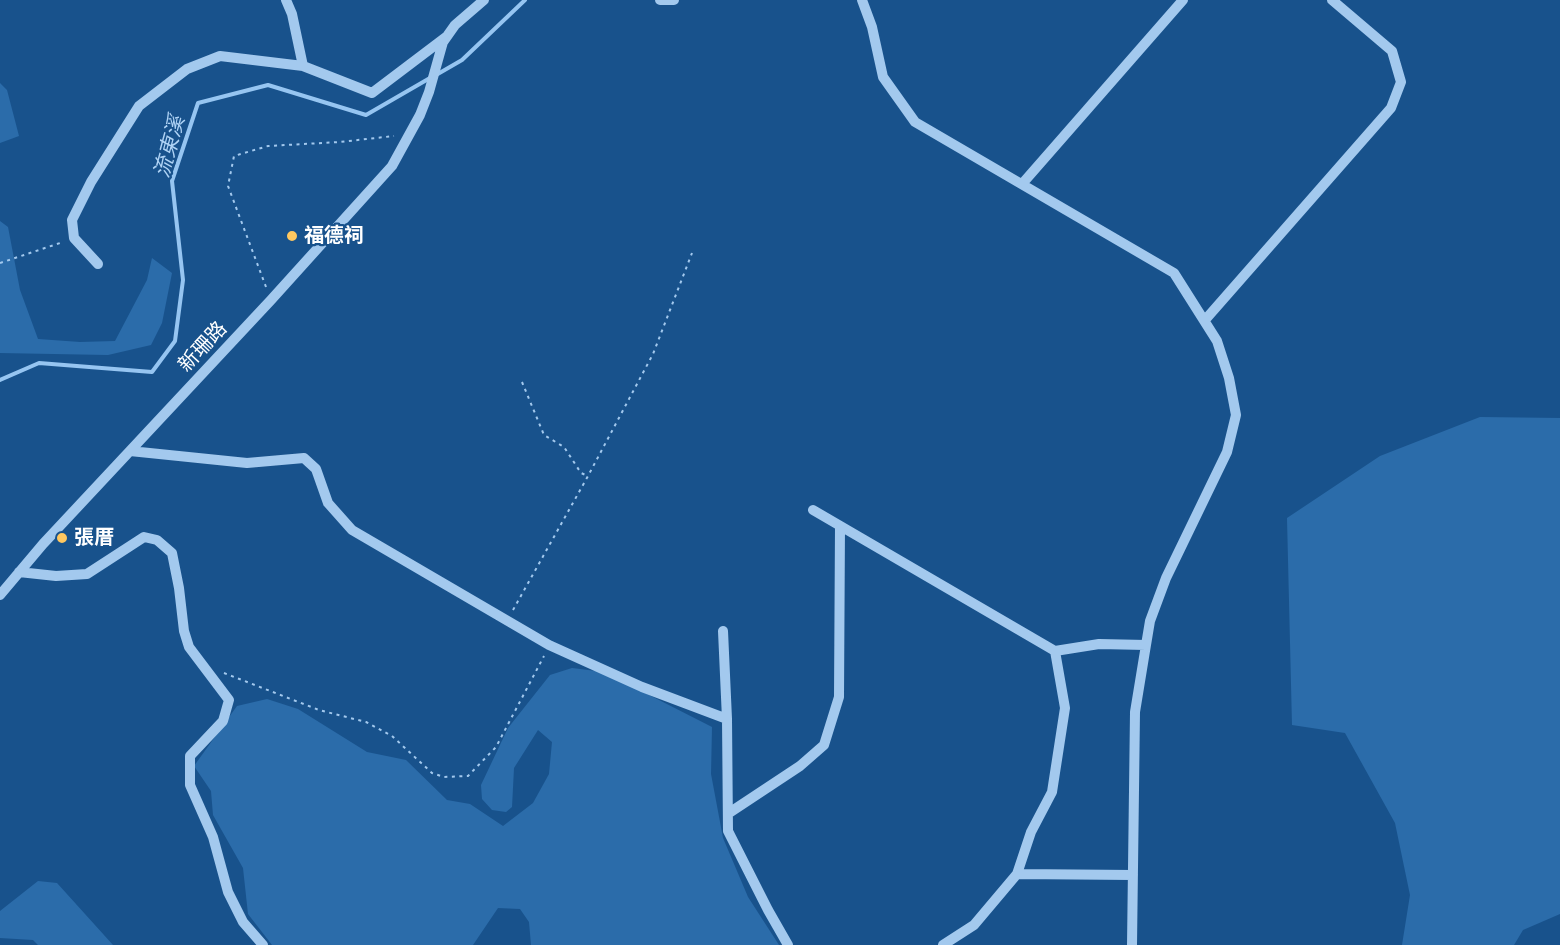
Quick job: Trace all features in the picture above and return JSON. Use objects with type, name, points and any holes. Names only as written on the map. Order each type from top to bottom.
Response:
[{"type":"street","points":[[286,0],[292,14],[303,66]]},
{"type":"street","points":[[98,264],[74,238],[72,220],[91,182],[140,106],[187,69],[220,56],[303,66],[372,93],[446,38],[455,25],[484,0]]},
{"type":"street","points":[[660,0],[674,0]]},
{"type":"street","points":[[862,0],[872,27],[883,77],[915,122],[1174,273],[1217,341],[1229,378],[1236,415],[1227,452],[1166,578],[1150,621],[1135,712],[1132,945]]},
{"type":"street","points":[[1022,184],[1183,0]]},
{"type":"street","points":[[1205,320],[1391,108],[1401,82],[1392,51],[1332,0]]},
{"type":"street","name":"新珊路","points":[[0,595],[392,166],[420,115],[446,38]]},
{"type":"street","points":[[130,451],[247,463],[304,458],[316,470],[328,503],[352,530],[549,645],[642,687],[727,719]]},
{"type":"street","points":[[813,510],[1055,651],[1099,644],[1146,645]]},
{"type":"street","points":[[729,813],[800,766],[824,745],[839,697],[840,526]]},
{"type":"street","points":[[19,572],[56,576],[87,574],[144,537],[157,540],[172,554],[179,588],[183,631],[189,647],[229,700],[223,721],[190,756],[190,785],[213,837],[228,892],[243,922],[263,945]]},
{"type":"street","points":[[723,631],[728,831],[788,945]]},
{"type":"street","points":[[943,945],[974,925],[1017,874],[1032,832],[1052,792],[1065,708],[1055,651]]},
{"type":"street","points":[[1017,874],[1133,875]]},
{"type":"path","points":[[271,300],[228,186],[234,156],[268,146],[408,135]]},
{"type":"path","points":[[0,263],[74,238]]},
{"type":"path","points":[[507,621],[653,354],[693,253]]},
{"type":"path","points":[[522,382],[544,435],[564,447],[581,473],[588,476]]},
{"type":"path","points":[[223,673],[319,710],[366,723],[392,736],[432,773],[444,777],[468,777],[496,747],[549,645]]},
{"type":"shaded area","points":[[0,83],[7,90],[19,136],[0,143]]},
{"type":"shaded area","points":[[0,221],[8,227],[20,290],[38,339],[80,342],[115,341],[147,280],[152,258],[172,273],[162,323],[151,345],[108,355],[0,353]]},
{"type":"shaded area","points":[[1480,417],[1560,418],[1560,914],[1523,930],[1514,945],[1402,945],[1410,895],[1395,823],[1345,733],[1292,725],[1287,518],[1380,456]]},
{"type":"shaded area","points":[[572,668],[604,672],[712,727],[711,774],[723,838],[748,897],[779,945],[531,945],[529,922],[520,909],[498,908],[473,945],[272,945],[248,914],[243,868],[213,815],[211,791],[194,766],[237,706],[267,699],[298,709],[367,752],[406,760],[447,800],[470,804],[503,826],[533,803],[549,774],[552,742],[538,730],[514,768],[512,807],[506,812],[492,810],[482,799],[481,785],[508,728],[550,675]]},
{"type":"shaded area","points":[[38,881],[57,883],[113,945],[38,945],[33,940],[0,938],[0,911]]},
{"type":"waterway","name":"流東溪","points":[[436,75],[462,60],[525,0]]},
{"type":"waterway","name":"流東溪","points":[[0,380],[39,363],[152,372],[175,341],[183,280],[172,181],[198,103],[268,85],[366,115],[430,78]]},
{"type":"place","name":"福德祠","points":[[292,236]]},
{"type":"place","name":"張厝","points":[[62,538]]}]
